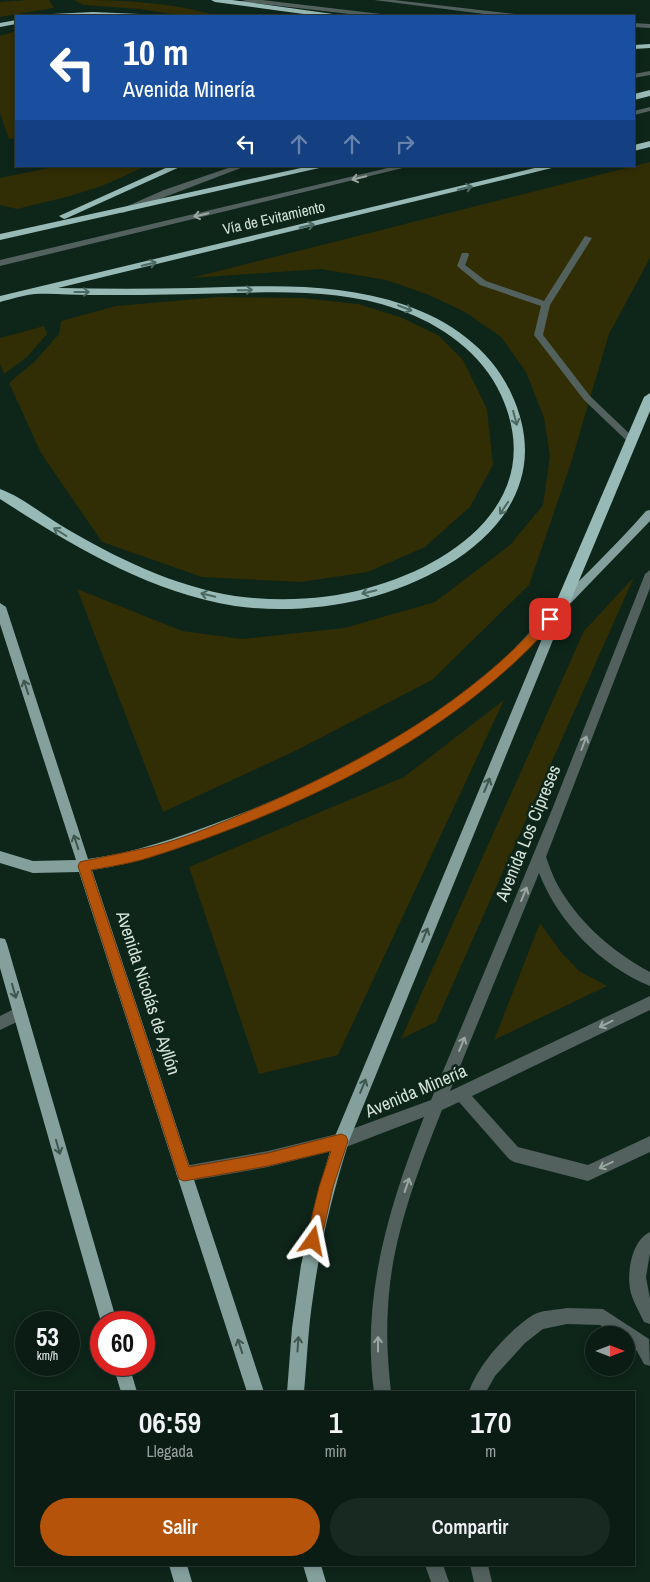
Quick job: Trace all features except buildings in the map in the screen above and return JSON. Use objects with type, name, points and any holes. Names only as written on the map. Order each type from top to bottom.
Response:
[{"type":"highway","points":[[215,0],[326,15]]},
{"type":"highway","points":[[72,15],[116,15]]},
{"type":"highway","points":[[0,25],[15,22]]},
{"type":"highway","points":[[635,47],[650,46]]},
{"type":"highway","points":[[635,97],[650,93]]},
{"type":"highway","points":[[635,148],[650,144]]},
{"type":"highway","points":[[26,232],[107,199],[176,167]]},
{"type":"highway","points":[[0,237],[320,167]]},
{"type":"highway","name":"Vía de Evitamiento","points":[[0,299],[552,167]]},
{"type":"highway","points":[[0,493],[77,542],[163,582],[206,595],[237,601],[294,604],[320,602],[375,591],[430,571],[467,547],[494,522],[512,496],[518,479],[520,463],[518,429],[508,396],[495,374],[479,353],[460,336],[400,306],[352,294],[305,289],[30,292]]},
{"type":"highway","points":[[561,606],[630,440],[650,397]]},
{"type":"main road","points":[[0,857],[31,867],[84,866],[152,852],[236,822],[367,760],[421,728],[489,679],[528,643],[650,514]]},
{"type":"main road","points":[[296,1391],[298,1340],[309,1260],[326,1187],[341,1141],[561,606]]},
{"type":"main road","name":"Avenida Nicolás de Ayllón","points":[[0,608],[255,1391]]},
{"type":"main road","points":[[0,944],[105,1311]]},
{"type":"main road","points":[[124,1376],[128,1391]]},
{"type":"main road","points":[[178,1566],[183,1582]]},
{"type":"main road","points":[[312,1566],[318,1582]]},
{"type":"street","points":[[377,0],[506,15]]},
{"type":"street","points":[[237,3],[254,1],[373,15]]},
{"type":"street","points":[[635,25],[650,26]]},
{"type":"street","points":[[635,76],[650,73]]},
{"type":"street","points":[[635,113],[650,109]]},
{"type":"street","points":[[115,213],[167,192],[239,167]]},
{"type":"street","points":[[0,263],[403,167]]},
{"type":"street","points":[[588,238],[546,306],[538,335],[587,398],[630,440]]},
{"type":"street","points":[[465,255],[461,266],[483,283],[546,306]]},
{"type":"street","name":"Avenida Los Cipreses","points":[[437,1105],[539,857],[650,574]]},
{"type":"street","points":[[539,857],[553,889],[575,920],[603,949],[637,973],[650,979]]},
{"type":"street","name":"Avenida Minería","points":[[184,1174],[268,1160],[341,1141],[437,1105],[650,1003]]},
{"type":"street","points":[[0,1023],[20,1013]]},
{"type":"street","points":[[461,1094],[514,1154],[588,1173],[650,1144]]},
{"type":"street","points":[[382,1391],[378,1359],[378,1336],[384,1271],[399,1207],[437,1105]]},
{"type":"street","points":[[650,1240],[644,1246],[636,1281],[641,1300],[650,1316]]},
{"type":"street","points":[[478,1391],[489,1370],[519,1337],[539,1321],[567,1316],[603,1317],[643,1345],[650,1358]]},
{"type":"street","points":[[434,1566],[440,1582]]},
{"type":"street","points":[[480,1566],[483,1582]]},
{"type":"shaded area","points":[[49,0],[54,8],[0,17],[0,2]]},
{"type":"shaded area","points":[[74,0],[147,3],[214,15],[178,15],[140,9],[84,5]]},
{"type":"shaded area","points":[[15,31],[15,138],[9,139],[0,113],[0,36]]},
{"type":"shaded area","points":[[650,162],[650,258],[609,334],[570,466],[529,585],[432,680],[297,750],[163,812],[77,589],[182,631],[242,639],[344,628],[435,602],[510,545],[543,505],[550,456],[544,418],[526,372],[501,337],[465,312],[429,295],[386,280],[321,269],[191,278]]},
{"type":"shaded area","points":[[53,167],[144,167],[102,186],[17,209],[0,205],[0,178]]},
{"type":"shaded area","points":[[219,297],[302,298],[358,304],[400,317],[438,335],[463,360],[487,409],[493,465],[470,507],[425,547],[368,572],[301,582],[202,577],[102,542],[41,453],[9,383],[35,361],[59,334],[61,321],[116,306]]},
{"type":"shaded area","points":[[44,326],[47,334],[27,357],[4,374],[0,364],[0,338]]},
{"type":"shaded area","points":[[634,577],[436,1022],[401,1039],[584,631]]},
{"type":"shaded area","points":[[504,700],[338,1055],[259,1074],[189,867],[404,777]]},
{"type":"shaded area","points":[[540,923],[561,952],[579,971],[607,986],[494,1040]]},
{"type":"route","points":[[313,1241],[326,1187],[341,1141],[268,1160],[184,1174],[84,866],[152,852],[236,822],[367,760],[457,704],[489,679],[528,643],[550,619]]}]
